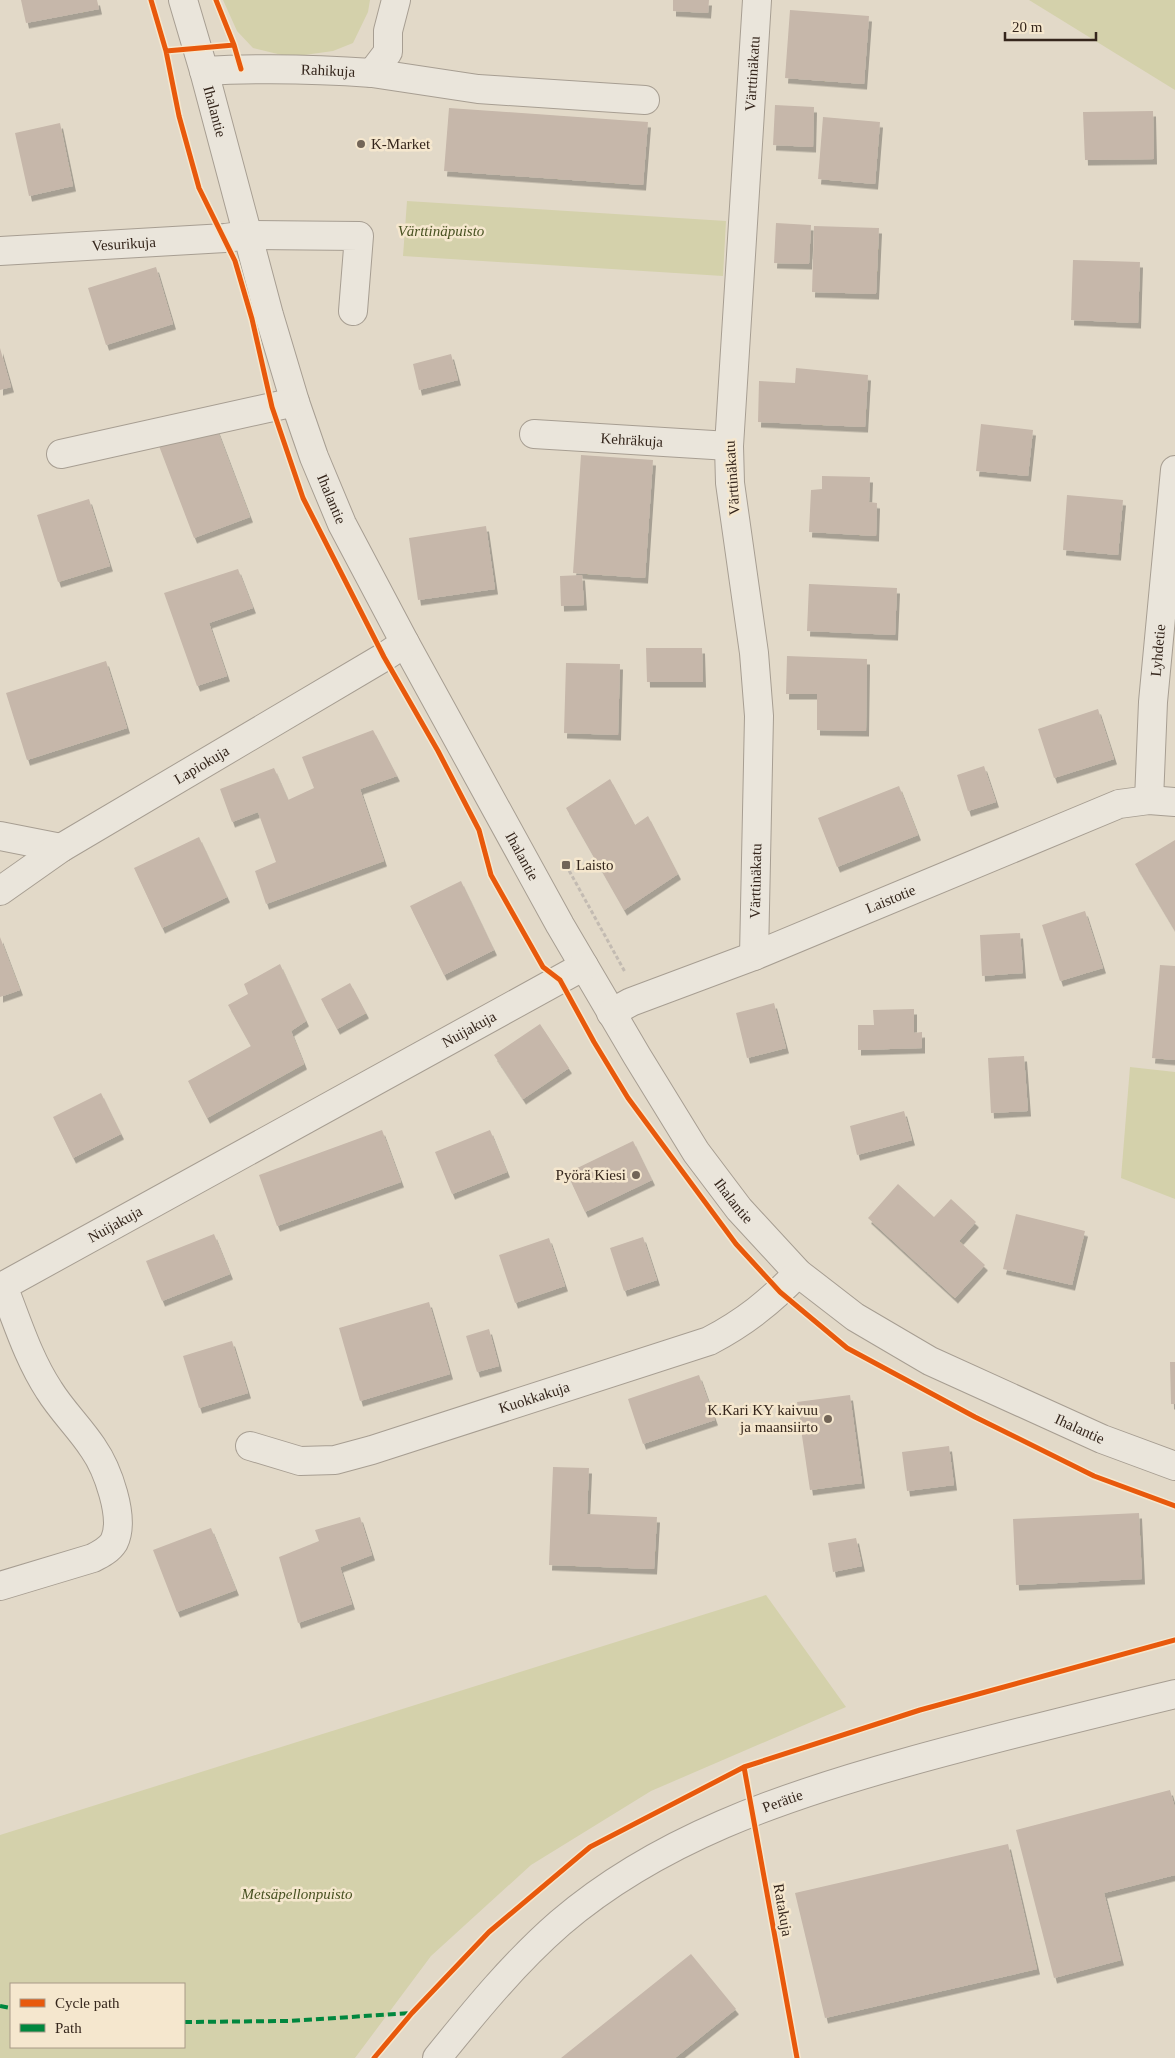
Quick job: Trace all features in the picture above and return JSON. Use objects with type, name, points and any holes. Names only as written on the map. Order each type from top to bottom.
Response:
[{"type":"street","name":"Ihalantie","points":[[183,0],[204,71],[269,315],[295,402],[314,457],[342,524],[405,643],[584,966],[696,1152],[739,1209],[798,1273],[856,1317],[930,1361],[1102,1439],[1175,1466]]},
{"type":"street","name":"Rahikuja","points":[[204,71],[251,69],[338,70],[372,73],[388,52],[388,30],[396,0]]},
{"type":"street","name":"Värttinäkatu","points":[[754,956],[759,716],[754,654],[730,483],[729,446],[757,0]]},
{"type":"street","points":[[372,73],[478,89],[645,100]]},
{"type":"street","name":"Vesurikuja","points":[[0,251],[225,238],[248,235],[359,236],[353,310]]},
{"type":"street","points":[[61,454],[295,402]]},
{"type":"street","name":"Kehräkuja","points":[[534,434],[729,446]]},
{"type":"street","name":"Lyhdetie","points":[[1162,801],[1153,702],[1175,470]]},
{"type":"street","name":"Lapiokuja","points":[[0,891],[61,848],[405,643]]},
{"type":"street","name":"Laistotie","points":[[611,1013],[631,1002],[754,956],[1119,804],[1162,801]]},
{"type":"street","points":[[0,836],[61,848]]},
{"type":"street","name":"Nuijakuja","points":[[0,1586],[93,1558],[106,1552],[114,1541],[117,1525],[109,1480],[94,1448],[49,1390],[28,1350],[2,1282],[584,966]]},
{"type":"street","name":"Kuokkakuja","points":[[250,1446],[300,1461],[335,1460],[372,1450],[709,1341],[736,1327],[760,1310],[798,1273]]},
{"type":"street","name":"Perätie","points":[[437,2058],[514,1968],[561,1923],[607,1888],[702,1833],[797,1794],[939,1753],[1175,1694]]},
{"type":"green space","points":[[223,0],[370,0],[368,12],[353,43],[333,51],[290,57],[253,48],[237,31]]},
{"type":"green space","points":[[1029,0],[1175,0],[1175,90],[1162,82]]},
{"type":"green space","name":"Värttinäpuisto","points":[[407,201],[726,221],[723,276],[403,256]]},
{"type":"green space","points":[[1130,1067],[1175,1072],[1175,1199],[1121,1178]]},
{"type":"green space","name":"Metsäpellonpuisto","points":[[766,1595],[846,1707],[651,1791],[531,1865],[431,1956],[355,2058],[0,2058],[0,1835]]},
{"type":"building","points":[[21,0],[97,0],[99,9],[26,23]]},
{"type":"building","points":[[673,0],[709,0],[708,13],[673,11]]},
{"type":"building","points":[[790,10],[869,16],[864,84],[785,78]]},
{"type":"building","points":[[775,105],[814,107],[813,147],[773,145]]},
{"type":"building","points":[[449,108],[648,122],[643,185],[444,171]]},
{"type":"building","points":[[1153,111],[1154,159],[1085,160],[1083,112]]},
{"type":"building","points":[[823,117],[880,122],[875,184],[818,179]]},
{"type":"building","points":[[60,123],[73,186],[29,196],[15,133]]},
{"type":"building","points":[[776,223],[811,225],[809,264],[774,263]]},
{"type":"building","points":[[814,226],[879,228],[876,294],[812,292]]},
{"type":"building","points":[[1073,260],[1140,262],[1138,323],[1071,320]]},
{"type":"building","points":[[156,267],[173,324],[106,345],[88,288]]},
{"type":"building","points":[[0,348],[11,387],[0,390]]},
{"type":"building","points":[[451,354],[458,380],[419,390],[413,364]]},
{"type":"building","points":[[796,368],[868,375],[865,427],[758,422],[759,381],[795,383]]},
{"type":"building","points":[[215,424],[250,517],[194,538],[159,446]]},
{"type":"building","points":[[981,424],[1033,430],[1028,476],[976,471]]},
{"type":"building","points":[[581,455],[653,460],[645,578],[573,573]]},
{"type":"building","points":[[822,476],[870,477],[869,502],[877,503],[876,536],[809,532],[811,490],[822,489]]},
{"type":"building","points":[[1067,495],[1123,500],[1118,555],[1063,550]]},
{"type":"building","points":[[89,499],[110,566],[58,582],[37,515]]},
{"type":"building","points":[[486,526],[495,589],[418,600],[409,538]]},
{"type":"building","points":[[238,569],[253,608],[209,623],[227,676],[197,686],[164,593]]},
{"type":"building","points":[[582,575],[584,605],[561,606],[560,576]]},
{"type":"building","points":[[809,584],[897,588],[895,635],[807,631]]},
{"type":"building","points":[[646,648],[702,648],[703,682],[647,682]]},
{"type":"building","points":[[787,656],[867,659],[866,731],[817,730],[817,694],[786,694]]},
{"type":"building","points":[[106,661],[127,728],[27,760],[6,693]]},
{"type":"building","points":[[566,663],[620,664],[618,735],[564,733]]},
{"type":"building","points":[[1098,709],[1114,759],[1054,778],[1038,729]]},
{"type":"building","points":[[373,730],[397,776],[360,789],[384,861],[266,904],[255,871],[276,862],[258,812],[232,822],[220,789],[274,768],[288,800],[314,788],[302,757]]},
{"type":"building","points":[[984,766],[996,802],[968,811],[957,775]]},
{"type":"building","points":[[610,779],[635,825],[648,816],[678,874],[624,910],[566,808]]},
{"type":"building","points":[[899,786],[918,835],[837,867],[818,818]]},
{"type":"building","points":[[199,837],[227,897],[162,928],[134,868]]},
{"type":"building","points":[[1175,840],[1175,931],[1135,864]]},
{"type":"building","points":[[461,881],[494,950],[444,975],[410,906]]},
{"type":"building","points":[[1085,911],[1103,968],[1060,981],[1042,925]]},
{"type":"building","points":[[1020,933],[1023,973],[982,976],[980,935]]},
{"type":"building","points":[[0,937],[20,990],[0,997]]},
{"type":"building","points":[[280,964],[306,1021],[291,1031],[304,1064],[207,1118],[188,1081],[251,1046],[228,1005],[248,994],[244,984]]},
{"type":"building","points":[[1160,965],[1175,966],[1175,1060],[1152,1058]]},
{"type":"building","points":[[350,983],[366,1013],[337,1029],[321,999]]},
{"type":"building","points":[[774,1003],[786,1048],[747,1058],[736,1013]]},
{"type":"building","points":[[914,1009],[914,1033],[922,1032],[922,1048],[858,1050],[858,1025],[874,1025],[873,1010]]},
{"type":"building","points":[[540,1024],[569,1068],[523,1099],[494,1055]]},
{"type":"building","points":[[1024,1056],[1028,1111],[991,1113],[988,1058]]},
{"type":"building","points":[[101,1093],[121,1134],[73,1158],[53,1117]]},
{"type":"building","points":[[904,1111],[912,1140],[857,1155],[850,1126]]},
{"type":"building","points":[[382,1130],[401,1182],[277,1226],[259,1175]]},
{"type":"building","points":[[490,1130],[507,1172],[452,1194],[435,1152]]},
{"type":"building","points":[[633,1141],[652,1180],[585,1212],[567,1173]]},
{"type":"building","points":[[898,1184],[934,1217],[951,1199],[976,1222],[959,1241],[985,1265],[955,1298],[868,1218]]},
{"type":"building","points":[[1016,1214],[1085,1231],[1072,1285],[1003,1269]]},
{"type":"building","points":[[214,1234],[230,1274],[162,1301],[146,1261]]},
{"type":"building","points":[[643,1237],[657,1280],[624,1291],[610,1248]]},
{"type":"building","points":[[549,1238],[565,1286],[515,1303],[499,1255]]},
{"type":"building","points":[[429,1302],[450,1374],[360,1401],[339,1328]]},
{"type":"building","points":[[489,1329],[499,1366],[477,1372],[466,1336]]},
{"type":"building","points":[[232,1341],[248,1393],[199,1408],[183,1356]]},
{"type":"building","points":[[1170,1362],[1175,1362],[1175,1404],[1171,1404]]},
{"type":"building","points":[[699,1375],[715,1420],[643,1444],[628,1399]]},
{"type":"building","points":[[850,1395],[862,1483],[810,1490],[797,1402]]},
{"type":"building","points":[[949,1446],[954,1485],[907,1491],[902,1452]]},
{"type":"building","points":[[553,1467],[589,1468],[587,1514],[657,1517],[654,1569],[549,1565]]},
{"type":"building","points":[[1139,1513],[1142,1579],[1016,1585],[1013,1519]]},
{"type":"building","points":[[360,1517],[372,1555],[340,1567],[352,1604],[298,1623],[279,1557],[319,1541],[315,1530]]},
{"type":"building","points":[[211,1528],[236,1590],[177,1612],[153,1550]]},
{"type":"building","points":[[856,1538],[862,1566],[833,1572],[828,1543]]},
{"type":"building","points":[[1170,1790],[1175,1808],[1175,1875],[1104,1893],[1121,1960],[1054,1978],[1016,1830]]},
{"type":"building","points":[[1008,1844],[1037,1969],[825,2018],[795,1893]]},
{"type":"building","points":[[691,1954],[736,2009],[675,2058],[561,2058]]},
{"type":"marked path","points":[[0,2006],[10,2008]]},
{"type":"marked path","points":[[185,2022],[288,2021],[412,2013]]},
{"type":"cycle path","points":[[151,0],[166,51],[179,116],[199,188],[235,261],[252,319],[272,407],[303,498],[384,657],[438,751],[479,830],[491,875],[543,967],[560,980],[628,1098],[736,1244],[780,1292],[847,1348],[975,1417],[1094,1476],[1175,1506]]},
{"type":"cycle path","points":[[216,0],[234,45],[241,69]]},
{"type":"cycle path","points":[[166,51],[234,45]]},
{"type":"cycle path","points":[[374,2058],[412,2013],[489,1932],[590,1847],[744,1767],[920,1710],[1175,1640]]},
{"type":"cycle path","name":"Ratakuja","points":[[744,1767],[797,2058]]},
{"type":"place","name":"K-Market","points":[[361,144]]},
{"type":"place","name":"Laisto","points":[[566,865]]},
{"type":"place","name":"Pyörä Kiesi","points":[[636,1175]]},
{"type":"place","name":"K.Kari KY kaivuu ja maansiirto","points":[[828,1419]]}]
